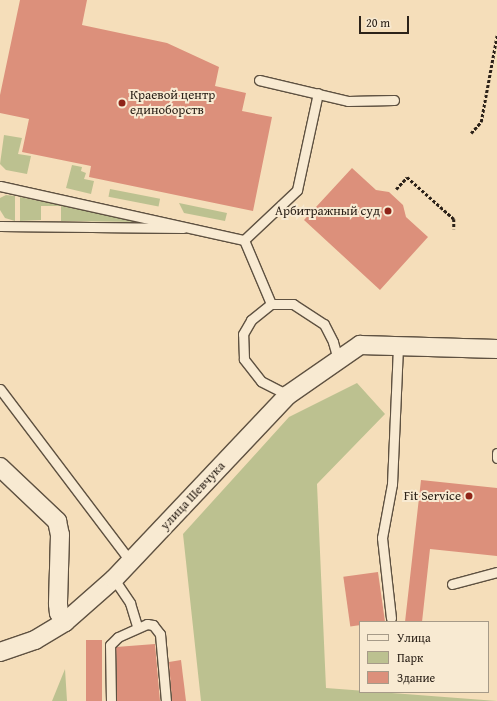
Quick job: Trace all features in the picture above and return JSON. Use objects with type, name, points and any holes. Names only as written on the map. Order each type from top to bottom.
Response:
[{"type":"street","name":"улица Шевчука","points":[[0,652],[35,640],[65,622],[131,562],[288,395],[360,346],[497,349]]},
{"type":"street","points":[[0,467],[57,521],[60,535],[58,604],[59,613],[65,622]]},
{"type":"lane","points":[[259,80],[348,100],[394,100]]},
{"type":"lane","points":[[244,240],[297,190],[318,93]]},
{"type":"lane","points":[[0,186],[192,227],[244,240]]},
{"type":"lane","points":[[0,226],[163,230],[192,227]]},
{"type":"lane","points":[[244,240],[271,304]]},
{"type":"lane","points":[[288,395],[261,382],[244,360],[243,334],[251,320],[271,304],[293,304],[324,324],[333,342],[338,360]]},
{"type":"lane","points":[[391,618],[382,538],[392,484],[398,347]]},
{"type":"lane","points":[[0,389],[131,562]]},
{"type":"lane","points":[[497,453],[497,458]]},
{"type":"lane","points":[[452,584],[497,572]]},
{"type":"lane","points":[[114,579],[130,603],[137,626]]},
{"type":"lane","points":[[111,701],[110,645],[118,636],[137,626],[153,625],[160,634],[166,701]]},
{"type":"path","points":[[471,133],[481,122],[497,35]]},
{"type":"path","points":[[396,189],[407,177],[454,219],[454,229]]},
{"type":"green space","points":[[4,135],[22,138],[18,154],[31,156],[27,174],[6,170],[0,164]]},
{"type":"green space","points":[[72,165],[82,167],[81,171],[86,173],[84,179],[94,181],[91,194],[66,188]]},
{"type":"green space","points":[[110,189],[160,199],[159,207],[108,197]]},
{"type":"green space","points":[[6,195],[15,196],[15,221],[5,218],[0,210],[0,198]]},
{"type":"green space","points":[[20,197],[139,222],[61,221],[61,206],[41,206],[41,220],[20,221]]},
{"type":"green space","points":[[179,203],[227,213],[225,221],[184,213]]},
{"type":"green space","points":[[357,383],[385,414],[317,484],[326,688],[359,691],[359,693],[392,693],[497,701],[201,701],[183,534],[289,417]]},
{"type":"green space","points":[[65,669],[67,701],[52,701]]},
{"type":"building","name":"Краевой центр единоборств","points":[[20,0],[87,0],[82,25],[167,43],[219,67],[215,86],[246,93],[242,111],[272,117],[253,211],[89,177],[91,166],[22,152],[29,119],[0,113],[0,95]]},
{"type":"building","points":[[352,168],[376,190],[389,192],[403,205],[406,217],[428,237],[380,290],[304,220]]},
{"type":"building","points":[[421,480],[497,488],[497,556],[430,549],[422,621],[405,621]]},
{"type":"building","points":[[378,572],[385,621],[359,621],[359,625],[350,626],[343,577]]},
{"type":"building","points":[[86,640],[102,640],[102,701],[86,701]]},
{"type":"building","points":[[155,644],[160,701],[117,701],[116,647]]},
{"type":"building","points":[[181,660],[186,701],[172,701],[169,662]]},
{"type":"place","name":"Краевой центр единоборств","points":[[122,103]]},
{"type":"place","name":"Арбитражный суд","points":[[388,211]]},
{"type":"place","name":"Fit Service","points":[[469,496]]}]
